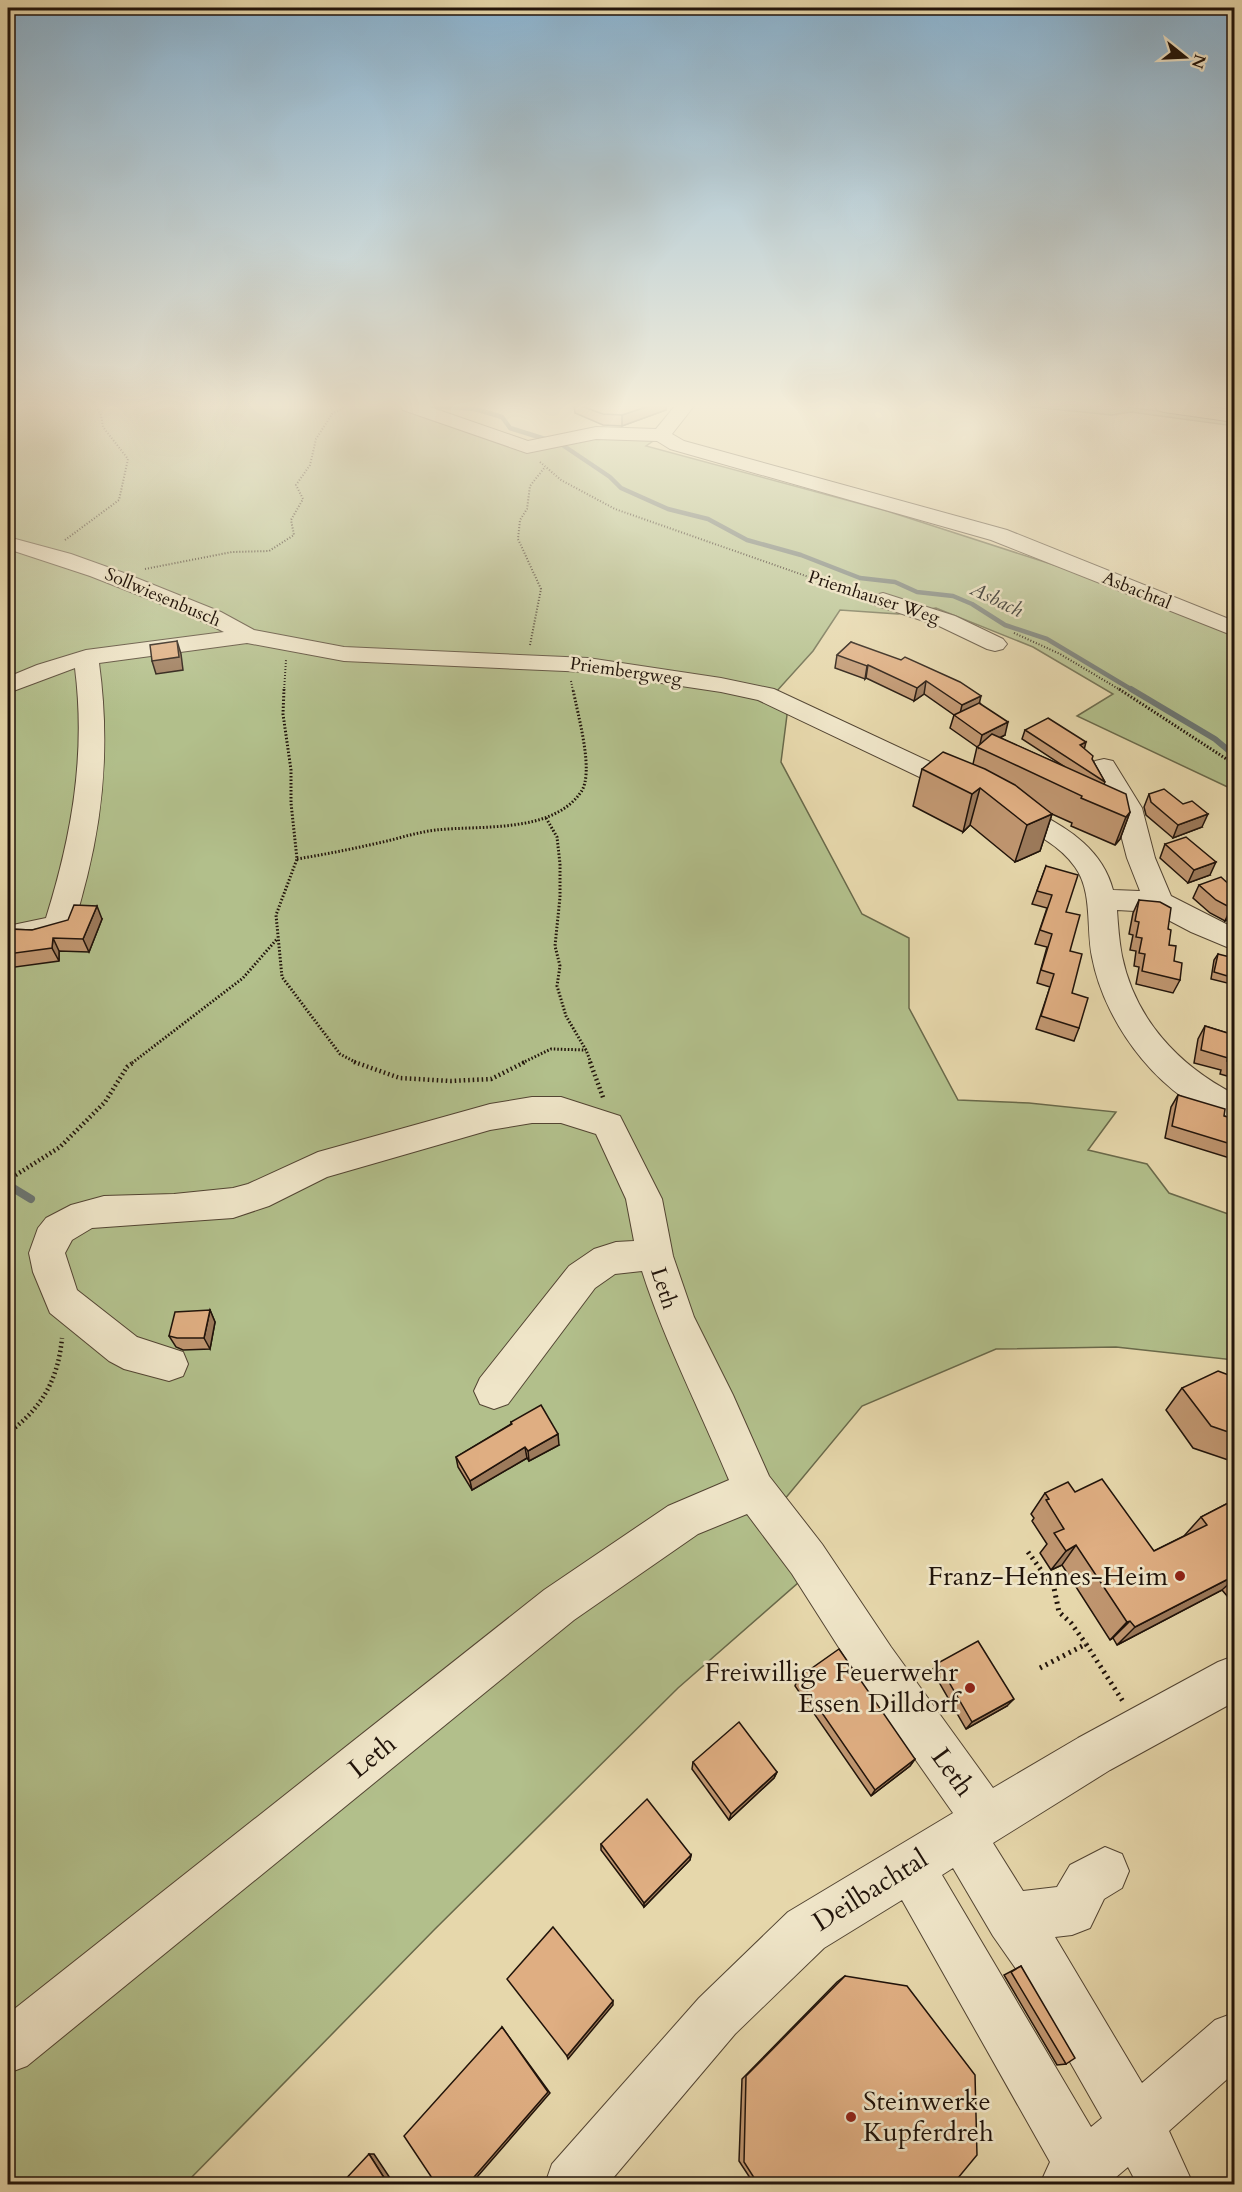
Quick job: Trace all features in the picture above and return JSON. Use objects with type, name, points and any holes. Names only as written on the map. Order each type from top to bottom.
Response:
[{"type":"street","name":"Asbachtal","points":[[903,508],[999,535],[1234,628]]},
{"type":"street","name":"Sollwiesenbusch","points":[[8,543],[112,575],[209,615],[248,636]]},
{"type":"street","name":"Priemhauser Weg","points":[[883,600],[1002,638]]},
{"type":"street","name":"Priembergweg","points":[[8,686],[86,657],[248,636],[351,655],[570,663],[721,685],[765,694],[986,798],[1073,847],[1093,872],[1101,899],[1106,957],[1129,1017],[1147,1046],[1185,1081],[1234,1109]]},
{"type":"street","points":[[18,933],[58,926],[75,872],[86,824],[93,769],[94,721],[86,657]]},
{"type":"street","points":[[1104,767],[1128,807],[1141,858],[1158,902]]},
{"type":"street","points":[[1101,899],[1158,902],[1234,940]]},
{"type":"street","points":[[169,1364],[138,1357],[123,1349],[63,1301],[51,1272],[47,1253],[51,1239],[59,1229],[84,1215],[126,1209],[174,1209],[233,1203],[256,1196],[318,1166],[490,1117],[532,1110],[561,1110],[608,1125],[644,1199],[655,1256]]},
{"type":"street","name":"Leth","points":[[494,1391],[582,1277],[595,1265],[612,1258],[655,1256],[676,1319],[759,1497],[807,1559],[875,1663],[974,1827],[1011,1918],[1039,1958],[1136,2124],[1166,2184]]},
{"type":"street","name":"Leth","points":[[8,2047],[559,1605],[683,1520],[759,1497]]},
{"type":"street","name":"Deilbachtal","points":[[572,2184],[717,2016],[806,1930],[1094,1754],[1234,1678]]},
{"type":"street","points":[[909,1865],[1075,2176],[1234,2039]]},
{"type":"street","points":[[1011,1918],[1072,1910],[1087,1882],[1106,1871]]},
{"type":"path","points":[[45,553],[69,539],[108,508]]},
{"type":"path","points":[[112,575],[185,563],[232,552],[269,551],[294,535],[291,520],[298,508]]},
{"type":"path","points":[[527,508],[520,520],[518,538],[541,589],[532,638]]},
{"type":"path","name":"Priemhauser Weg","points":[[616,508],[772,562],[841,589],[883,600]]},
{"type":"path","points":[[1002,638],[1033,640],[1212,747],[1234,764]]},
{"type":"path","points":[[286,643],[283,714],[291,770],[291,803],[297,859],[276,915],[282,977],[340,1054],[364,1067],[400,1078],[451,1081],[491,1079],[551,1049],[586,1050]]},
{"type":"path","points":[[297,859],[435,830],[486,829],[546,818],[564,809],[582,791],[586,774],[570,663]]},
{"type":"path","points":[[546,818],[557,837],[560,864],[560,897],[555,946],[560,966],[557,986],[566,1017],[586,1050],[608,1111],[608,1125]]},
{"type":"path","points":[[8,1180],[60,1147],[105,1102],[126,1067],[243,978],[277,938]]},
{"type":"path","points":[[8,1433],[28,1420],[46,1397],[55,1377],[62,1342],[63,1301]]},
{"type":"path","points":[[1028,1552],[1054,1588],[1059,1612],[1071,1623],[1086,1644],[1140,1729]]},
{"type":"path","points":[[1040,1668],[1086,1644]]},
{"type":"green space","points":[[8,508],[877,508],[1085,575],[1234,635],[1234,790],[1077,716],[1113,694],[1033,647],[936,608],[898,614],[840,610],[813,651],[775,693],[787,715],[781,762],[862,914],[909,938],[909,1008],[958,1100],[1029,1103],[1116,1112],[1088,1150],[1147,1164],[1169,1193],[1234,1216],[1234,1360],[1116,1347],[996,1349],[862,1406],[764,1524],[799,1582],[678,1688],[434,1930],[185,2184],[8,2184]]},
{"type":"building","points":[[177,641],[179,657],[152,661],[150,645]]},
{"type":"building","points":[[851,642],[901,660],[905,657],[960,682],[981,696],[962,705],[926,681],[917,688],[868,665],[837,655]]},
{"type":"building","points":[[979,703],[1008,722],[982,735],[954,715]]},
{"type":"building","points":[[1048,718],[1086,742],[1080,745],[1093,756],[1092,759],[1105,782],[1025,730]]},
{"type":"building","points":[[992,734],[1126,794],[1130,812],[1126,817],[1081,798],[1082,796],[977,747]]},
{"type":"building","points":[[943,752],[985,769],[1015,785],[1052,814],[1027,825],[980,788],[972,794],[922,769]]},
{"type":"building","points":[[1164,789],[1183,804],[1192,801],[1208,814],[1178,825],[1151,802],[1149,794]]},
{"type":"building","points":[[1186,837],[1216,862],[1194,870],[1165,844]]},
{"type":"building","points":[[1046,866],[1078,875],[1066,912],[1080,915],[1070,951],[1082,954],[1072,993],[1088,998],[1079,1028],[1041,1016],[1054,974],[1041,970],[1052,934],[1040,930],[1052,895],[1037,891]]},
{"type":"building","points":[[1221,877],[1234,889],[1234,907],[1231,908],[1216,900],[1199,885]]},
{"type":"building","points":[[1139,900],[1160,902],[1171,908],[1168,929],[1171,930],[1169,945],[1176,946],[1174,961],[1182,963],[1180,980],[1142,971],[1145,954],[1139,953],[1142,938],[1136,937],[1139,922],[1135,921]]},
{"type":"building","points":[[74,905],[97,906],[83,939],[53,938],[52,948],[8,954],[8,929],[32,930],[68,920]]},
{"type":"building","points":[[1218,954],[1234,958],[1234,978],[1214,972]]},
{"type":"building","points":[[1205,1026],[1234,1035],[1234,1063],[1227,1061],[1228,1058],[1201,1050]]},
{"type":"building","points":[[1178,1095],[1225,1109],[1224,1116],[1234,1119],[1234,1145],[1172,1126]]},
{"type":"building","points":[[210,1310],[204,1338],[169,1336],[175,1312]]},
{"type":"building","points":[[1218,1371],[1234,1377],[1234,1434],[1211,1426],[1182,1388]]},
{"type":"building","points":[[541,1405],[558,1434],[528,1451],[525,1447],[470,1481],[456,1457]]},
{"type":"building","points":[[1102,1479],[1154,1551],[1207,1525],[1201,1517],[1234,1500],[1234,1576],[1135,1627],[1130,1621],[1127,1622],[1076,1545],[1066,1551],[1054,1533],[1064,1529],[1046,1500],[1049,1499],[1045,1493],[1068,1482],[1075,1492]]},
{"type":"building","name":"Freiwillige Feuerwehr Essen Dilldorf","points":[[978,1641],[1014,1699],[972,1722],[938,1663]]},
{"type":"building","points":[[839,1649],[915,1759],[875,1790],[798,1678]]},
{"type":"building","points":[[739,1722],[777,1772],[731,1814],[693,1762]]},
{"type":"building","points":[[647,1799],[691,1855],[644,1903],[601,1844]]},
{"type":"building","points":[[553,1927],[613,2001],[567,2056],[507,1979]]},
{"type":"building","points":[[1021,1966],[1075,2058],[1066,2064],[1011,1972]]},
{"type":"building","name":"Steinwerke Kupferdreh","points":[[845,1976],[907,1986],[975,2075],[977,2155],[953,2184],[758,2184],[744,2162],[746,2076]]},
{"type":"building","points":[[502,2027],[548,2092],[468,2184],[436,2184],[404,2136]]},
{"type":"building","points":[[369,2154],[388,2184],[341,2184]]},
{"type":"waterway","name":"Asbach","points":[[666,508],[708,519],[747,540],[801,555],[860,578],[895,582],[917,592],[953,596],[972,604],[1005,625],[1047,639],[1134,691]]},
{"type":"waterway","name":"Asbach","points":[[1131,689],[1215,739],[1234,755]]},
{"type":"waterway","points":[[8,1185],[31,1199]]},
{"type":"place","name":"Franz-Hennes-Heim","points":[[1180,1576]]},
{"type":"place","name":"Freiwillige Feuerwehr Essen Dilldorf","points":[[970,1688]]},
{"type":"place","name":"Steinwerke Kupferdreh","points":[[851,2117]]}]
